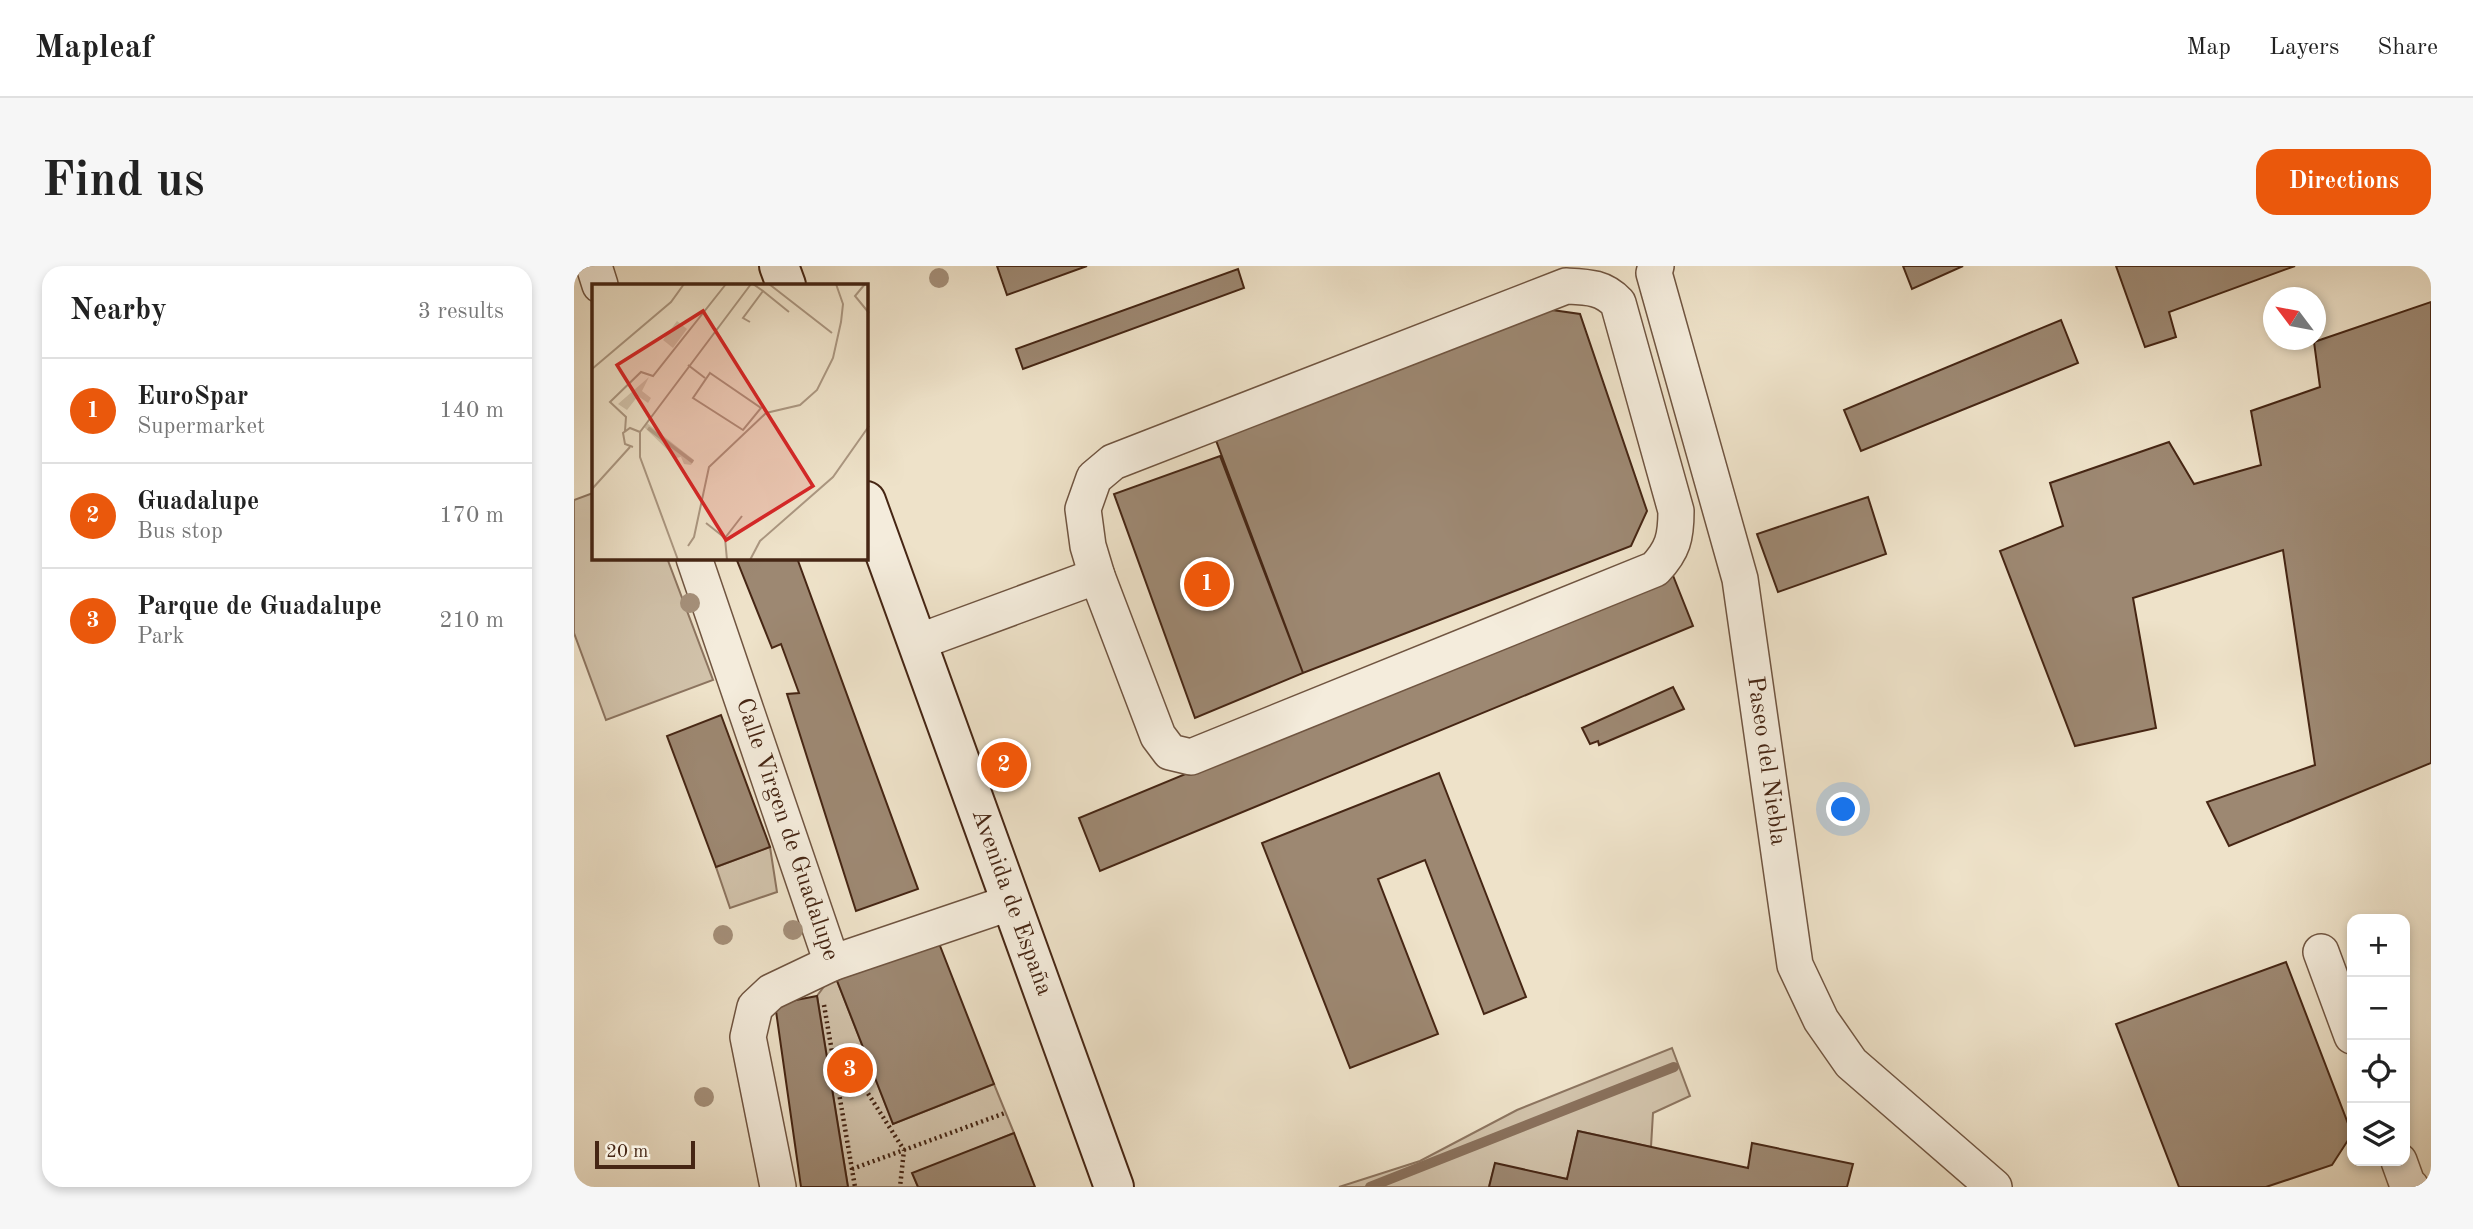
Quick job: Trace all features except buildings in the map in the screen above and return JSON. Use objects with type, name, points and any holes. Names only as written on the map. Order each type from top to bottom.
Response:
[{"type":"main road","points":[[779,266],[786,284]]},
{"type":"main road","name":"Avenida de España","points":[[868,506],[1114,1187]]},
{"type":"street","points":[[594,266],[600,284]]},
{"type":"street","name":"Paseo del Niebla","points":[[1656,266],[1654,273],[1657,285],[1740,579],[1795,965],[1821,1020],[1851,1063],[1994,1187]]},
{"type":"street","points":[[1566,286],[1590,287],[1608,292],[1619,303],[1675,511],[1676,534],[1667,556],[1655,569],[1191,757],[1170,752],[1158,736],[1097,576],[1088,546],[1083,509],[1094,478],[1113,462],[1566,286]]},
{"type":"street","name":"Calle Virgen de Guadalupe","points":[[695,560],[832,963],[771,992],[755,1007],[748,1037],[778,1187]]},
{"type":"street","points":[[918,642],[1097,576]]},
{"type":"street","points":[[832,963],[1012,902]]},
{"type":"street","points":[[2321,952],[2347,1022]]},
{"type":"path","points":[[824,1002],[855,1187]]},
{"type":"path","points":[[852,1076],[866,1056]]},
{"type":"path","points":[[835,1067],[848,1071],[862,1084],[904,1150],[900,1187]]},
{"type":"path","points":[[852,1169],[1005,1113]]},
{"type":"shaded area","points":[[592,493],[592,560],[668,560],[713,680],[606,720],[574,633],[574,500]]},
{"type":"shaded area","points":[[770,847],[777,892],[730,908],[716,867]]},
{"type":"shaded area","points":[[834,973],[893,1124],[994,1084],[1014,1133],[913,1174],[918,1187],[848,1187],[817,996]]},
{"type":"shaded area","points":[[1672,1048],[1690,1096],[1653,1113],[1651,1147],[1578,1131],[1567,1179],[1495,1164],[1489,1187],[1339,1187],[1420,1161],[1517,1110]]},
{"type":"waterway","points":[[1370,1187],[1674,1067]]},
{"type":"place","name":"EuroSpar","points":[[1207,584]]},
{"type":"place","name":"Guadalupe","points":[[1004,765]]},
{"type":"place","name":"Parque de Guadalupe","points":[[850,1070]]}]
